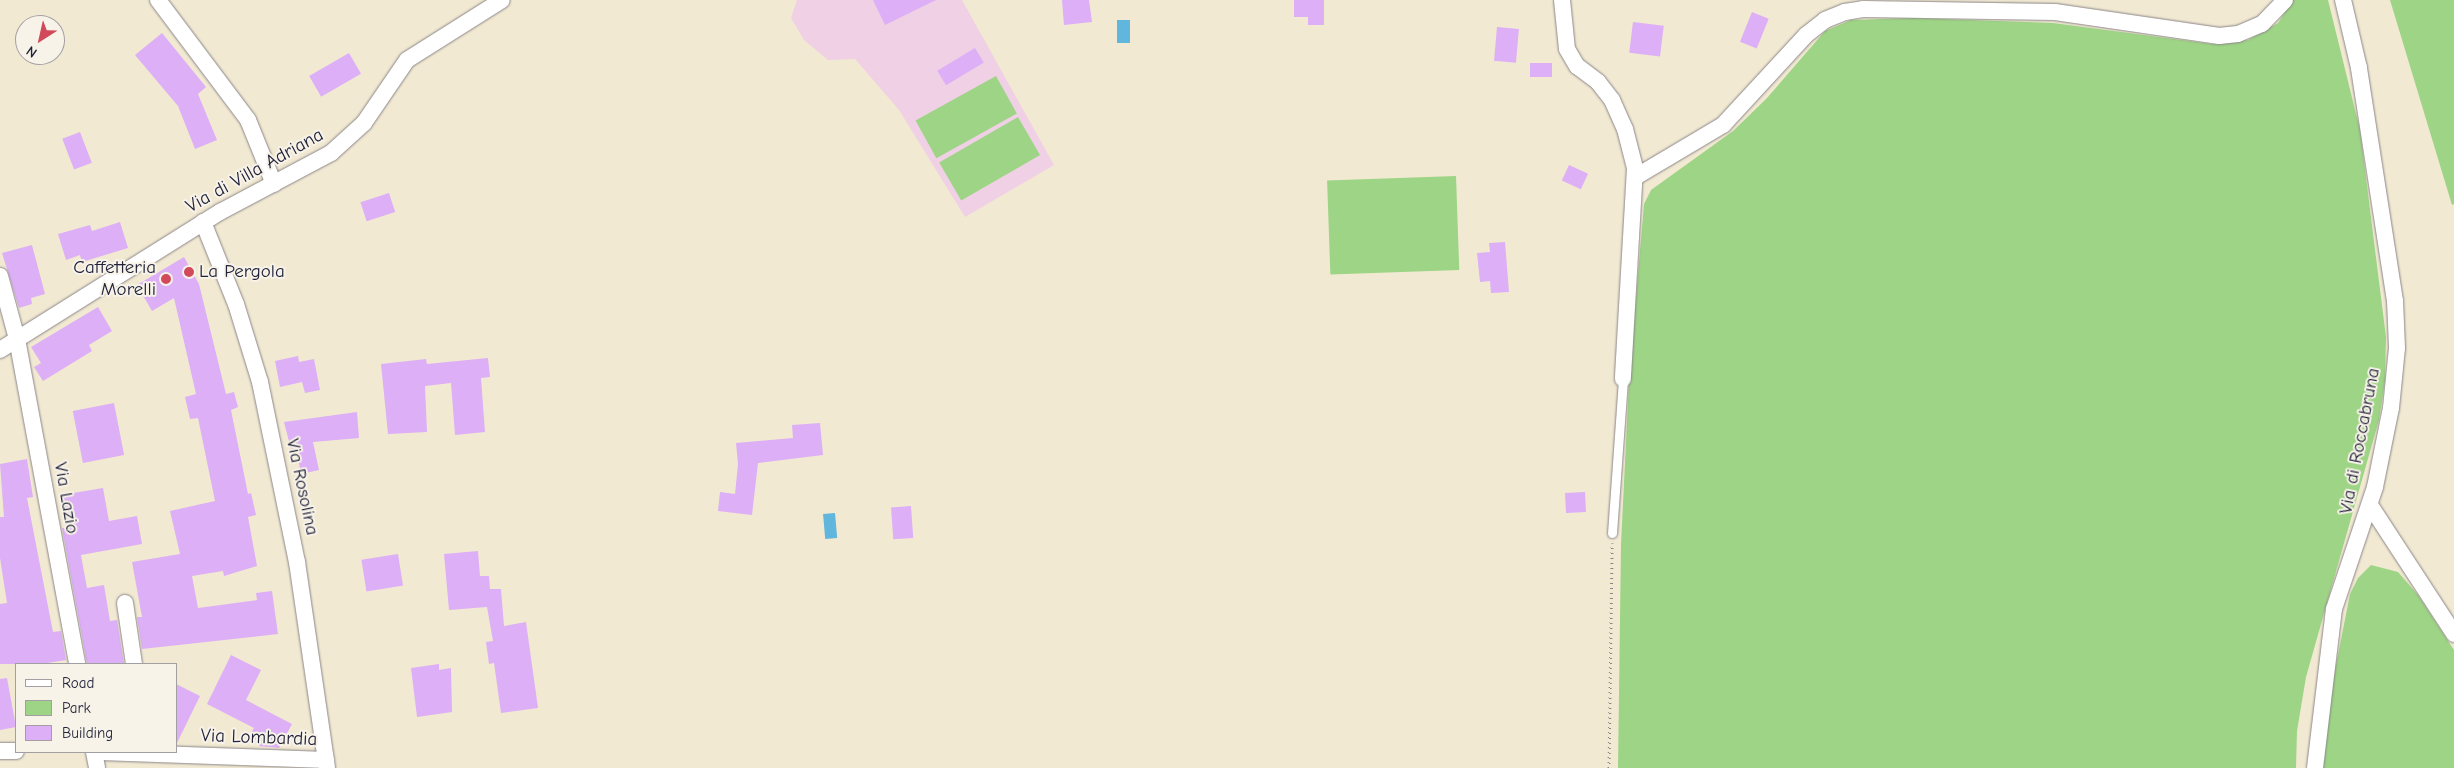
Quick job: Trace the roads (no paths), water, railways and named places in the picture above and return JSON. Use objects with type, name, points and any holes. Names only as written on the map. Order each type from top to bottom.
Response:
[{"type":"street","points":[[158,0],[243,112],[259,143],[274,184]]},
{"type":"street","name":"Via di Villa Adriana","points":[[0,350],[202,222],[324,159],[346,142],[364,123],[395,75],[412,56],[502,0]]},
{"type":"street","points":[[1562,0],[1567,49],[1577,66],[1598,82],[1612,100],[1625,129],[1636,176],[1623,379]]},
{"type":"street","points":[[1636,176],[1723,125],[1806,35],[1825,20],[1845,12],[1864,9],[2055,12],[2219,36],[2243,32],[2262,24],[2285,0]]},
{"type":"street","name":"Via di Roccabruna","points":[[2315,768],[2334,609],[2370,504],[2393,397],[2396,325],[2359,68],[2344,0]]},
{"type":"street","name":"Via Rosolina","points":[[202,222],[236,304],[260,382],[297,562],[327,764]]},
{"type":"street","name":"Via Lazio","points":[[0,276],[17,339],[77,663]]},
{"type":"street","points":[[2370,504],[2454,634]]},
{"type":"street","points":[[125,603],[134,663]]},
{"type":"street","points":[[0,751],[15,751]]},
{"type":"street","points":[[94,753],[97,768]]},
{"type":"street","name":"Via Lombardia","points":[[147,753],[231,763],[327,764]]},
{"type":"lane","points":[[1612,533],[1623,379]]},
{"type":"water","points":[[1117,20],[1130,20],[1130,43],[1117,43]]},
{"type":"water","points":[[835,513],[837,538],[825,539],[823,514]]},
{"type":"place","name":"La Pergola","points":[[189,272]]},
{"type":"place","name":"Caffetteria Morelli","points":[[166,279]]}]
